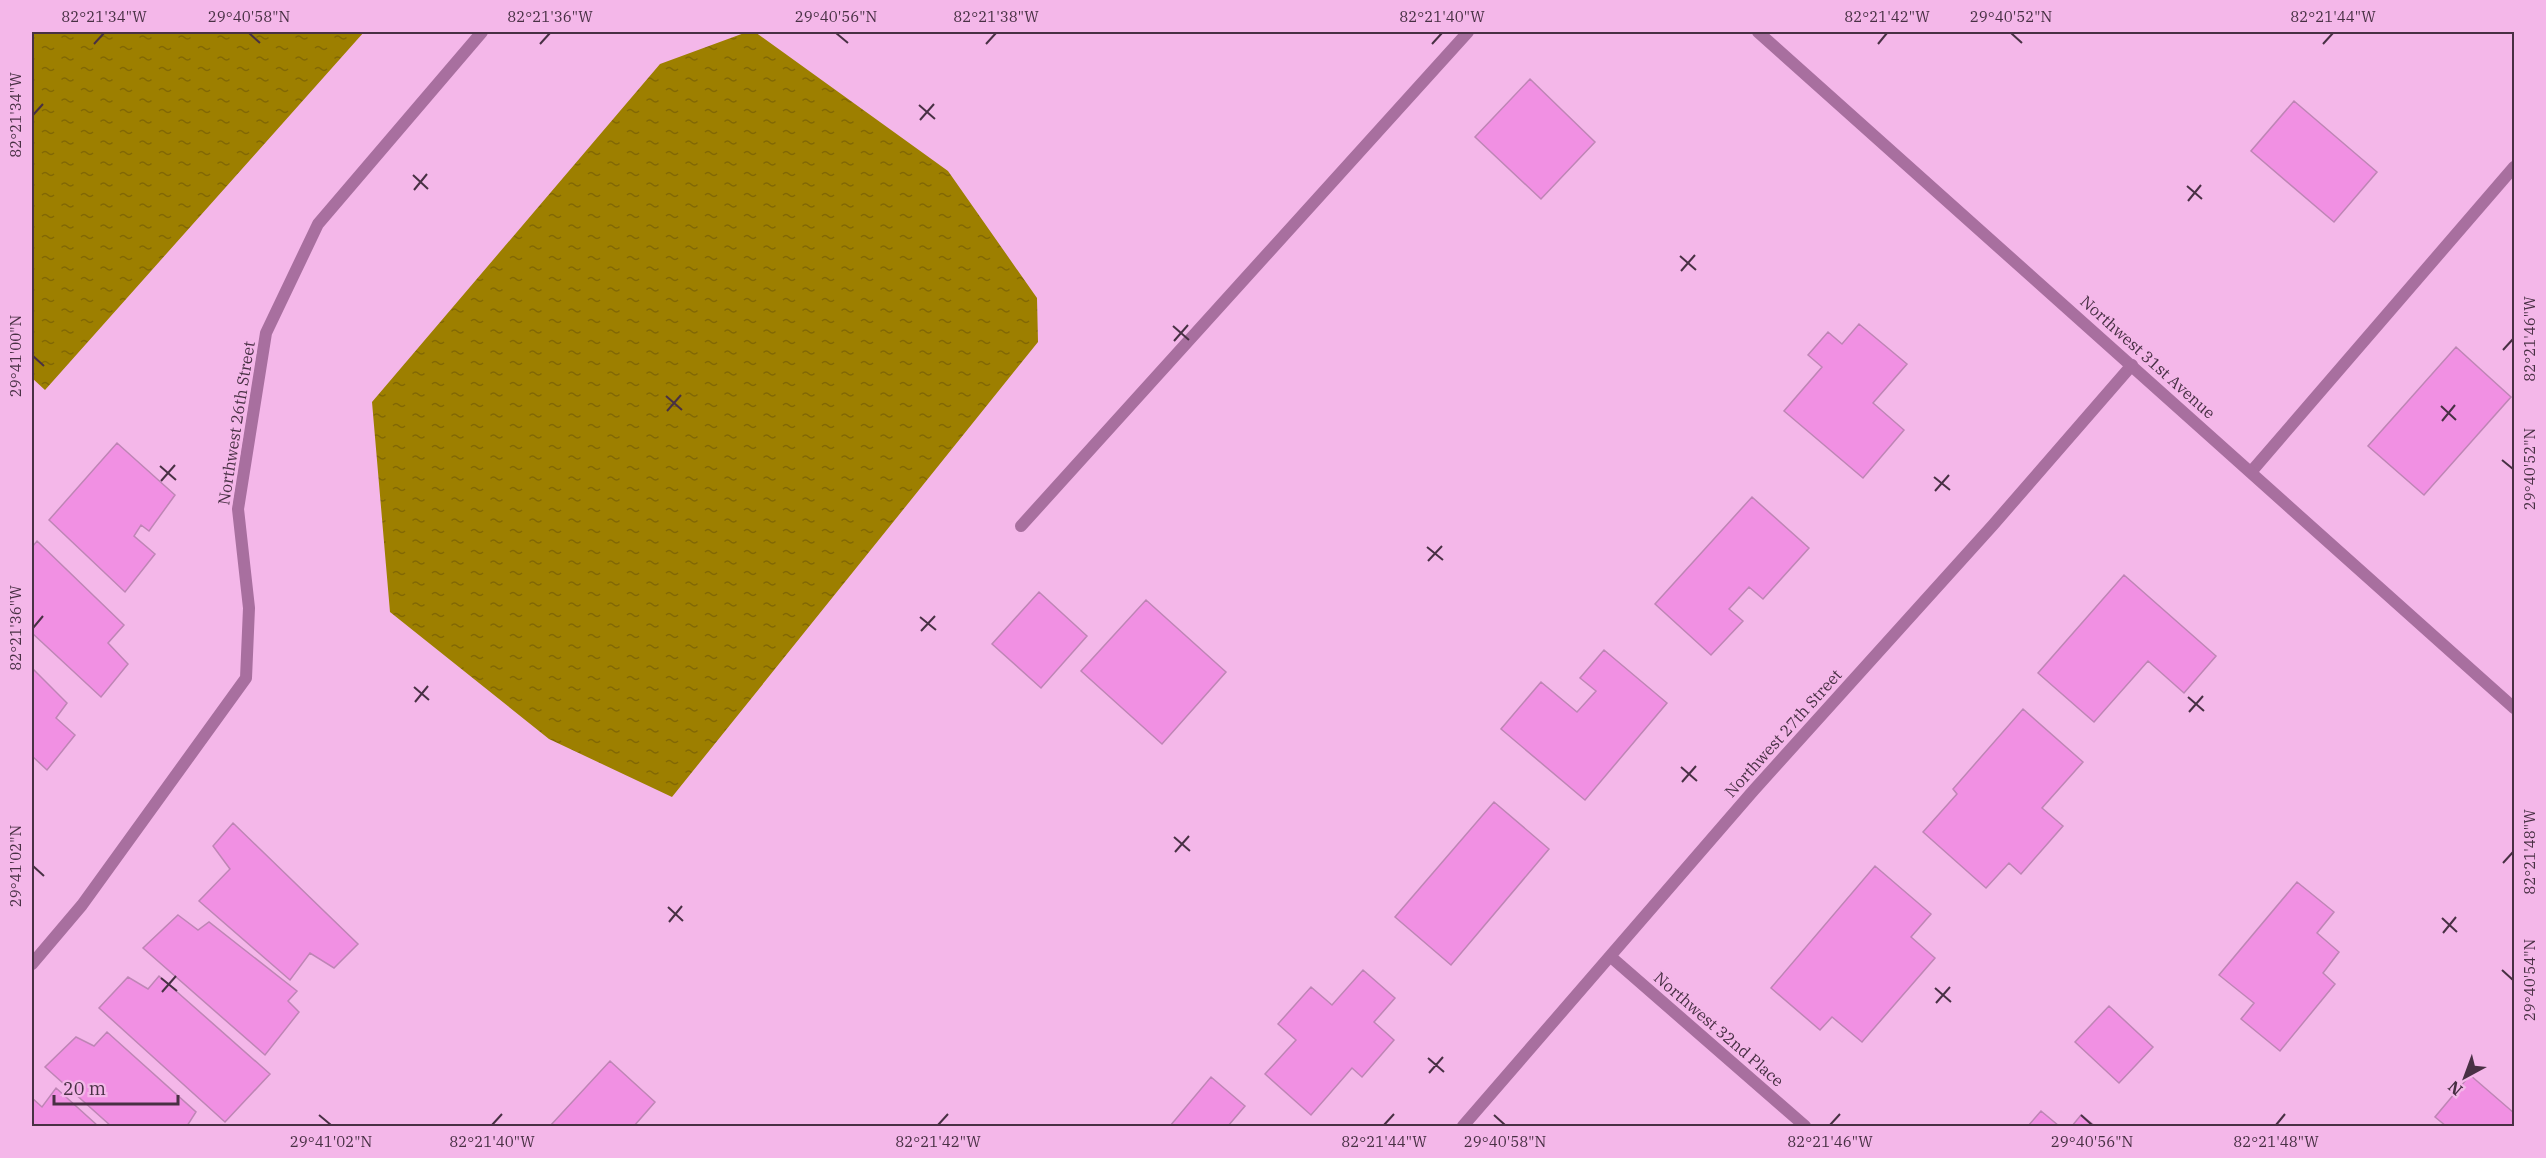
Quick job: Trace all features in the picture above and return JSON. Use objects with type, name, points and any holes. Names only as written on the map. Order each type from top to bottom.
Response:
[{"type":"street","name":"Northwest 26th Street","points":[[32,964],[82,904],[246,678],[249,608],[238,509],[266,333],[318,224],[482,32]]},
{"type":"street","points":[[1022,525],[1468,32]]},
{"type":"street","name":"Northwest 31st Avenue","points":[[1758,32],[2514,708]]},
{"type":"street","points":[[2251,472],[2514,167]]},
{"type":"street","name":"Northwest 27th Street","points":[[1463,1126],[1753,791],[1993,525],[2132,365]]},
{"type":"street","name":"Northwest 32nd Place","points":[[1611,957],[1805,1126]]},
{"type":"water","points":[[32,32],[364,32],[45,390],[32,378]]},
{"type":"water","points":[[747,32],[755,32],[948,171],[1037,298],[1038,342],[672,797],[549,739],[390,612],[372,402],[660,64]]},
{"type":"building","points":[[1530,79],[1595,142],[1541,199],[1475,137]]},
{"type":"building","points":[[2294,101],[2377,172],[2334,222],[2251,151]]},
{"type":"building","points":[[1859,324],[1907,364],[1873,403],[1904,430],[1863,478],[1784,411],[1822,367],[1808,355],[1828,332],[1842,344]]},
{"type":"building","points":[[2456,347],[2511,397],[2424,495],[2368,446]]},
{"type":"building","points":[[117,443],[175,495],[149,531],[141,525],[134,536],[155,554],[125,592],[49,520]]},
{"type":"building","points":[[1752,497],[1809,548],[1763,599],[1749,587],[1729,609],[1743,621],[1711,655],[1655,604]]},
{"type":"building","points":[[37,541],[124,625],[108,643],[128,664],[101,697],[32,633],[32,547]]},
{"type":"building","points":[[2124,575],[2216,656],[2184,693],[2148,661],[2094,722],[2038,673]]},
{"type":"building","points":[[1039,592],[1087,636],[1041,688],[992,644]]},
{"type":"building","points":[[1146,600],[1226,672],[1162,744],[1081,671]]},
{"type":"building","points":[[1604,650],[1667,703],[1585,800],[1501,729],[1541,682],[1577,712],[1596,691],[1580,678]]},
{"type":"building","points":[[32,668],[67,703],[56,718],[75,735],[47,770],[32,756]]},
{"type":"building","points":[[2023,709],[2083,762],[2042,808],[2063,826],[2021,874],[2009,863],[1986,888],[1923,832],[1957,794],[1953,789]]},
{"type":"building","points":[[1494,802],[1549,849],[1451,965],[1395,917]]},
{"type":"building","points":[[233,823],[358,944],[334,968],[310,953],[290,980],[199,901],[230,869],[213,846]]},
{"type":"building","points":[[1875,866],[1931,914],[1911,937],[1935,958],[1862,1042],[1832,1017],[1820,1030],[1771,988]]},
{"type":"building","points":[[2297,882],[2334,912],[2317,933],[2339,952],[2323,973],[2335,984],[2280,1051],[2241,1019],[2254,1003],[2219,975]]},
{"type":"building","points":[[178,915],[198,930],[209,922],[297,991],[288,1001],[299,1012],[265,1055],[143,948]]},
{"type":"building","points":[[1363,970],[1395,998],[1374,1022],[1394,1040],[1362,1077],[1352,1068],[1311,1115],[1265,1074],[1296,1040],[1278,1024],[1311,987],[1332,1005]]},
{"type":"building","points":[[159,976],[270,1074],[225,1122],[99,1008],[128,977],[148,989]]},
{"type":"building","points":[[2109,1006],[2153,1047],[2119,1083],[2075,1042]]},
{"type":"building","points":[[107,1032],[196,1112],[187,1126],[111,1126],[45,1067],[76,1037],[94,1046]]},
{"type":"building","points":[[610,1061],[655,1102],[634,1126],[550,1126]]},
{"type":"building","points":[[2470,1075],[2514,1113],[2514,1126],[2446,1126],[2435,1117]]},
{"type":"building","points":[[1211,1077],[1245,1106],[1228,1126],[1170,1126]]},
{"type":"building","points":[[56,1088],[98,1126],[32,1126],[32,1098],[42,1107]]},
{"type":"building","points":[[2041,1111],[2059,1126],[2028,1126]]},
{"type":"building","points":[[2081,1115],[2095,1126],[2072,1126]]}]
